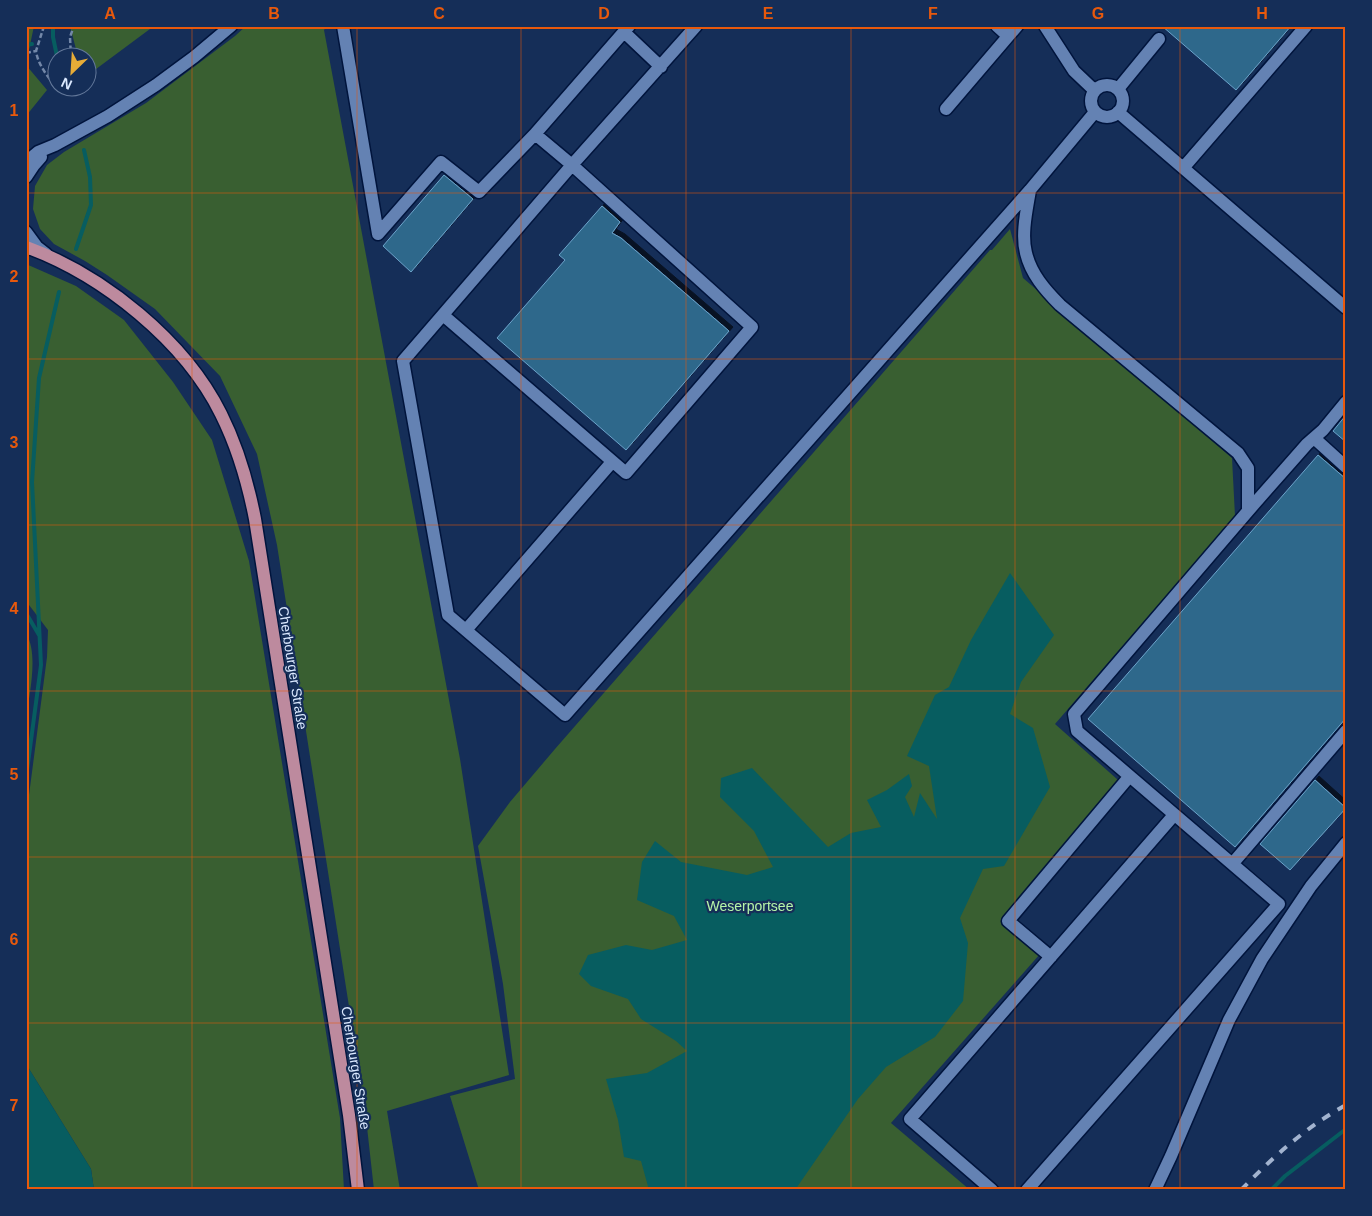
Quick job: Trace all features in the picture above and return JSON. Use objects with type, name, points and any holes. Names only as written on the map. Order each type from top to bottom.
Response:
[{"type":"main road","name":"Cherbourger Straße","points":[[26,247],[50,257],[109,291],[153,326],[189,365],[207,390],[221,414],[240,460],[249,489],[255,519],[349,1115],[358,1190]]},
{"type":"street","points":[[27,174],[43,155],[55,146],[156,86],[231,26]]},
{"type":"street","points":[[343,26],[378,234],[441,162],[479,192],[535,134],[626,29],[661,66]]},
{"type":"street","points":[[696,26],[403,361],[448,615],[565,715],[1030,190],[1095,112]]},
{"type":"street","points":[[997,26],[1008,36]]},
{"type":"street","points":[[946,109],[1017,26]]},
{"type":"street","points":[[1045,26],[1074,71],[1094,90]]},
{"type":"street","points":[[1184,167],[1306,26]]},
{"type":"street","points":[[1118,89],[1159,39]]},
{"type":"street","points":[[1108,84],[1118,89],[1122,98],[1121,108],[1118,112],[1109,116],[1099,115],[1095,112],[1090,99],[1094,90],[1108,84]]},
{"type":"street","points":[[1118,112],[1346,308]]},
{"type":"street","points":[[443,315],[626,474],[752,327],[535,134]]},
{"type":"street","points":[[1030,190],[1025,230],[1026,252],[1033,272],[1044,290],[1238,453],[1248,468],[1248,511]]},
{"type":"street","points":[[26,232],[38,248],[50,257]]},
{"type":"street","points":[[1027,1190],[1279,904],[1077,731],[1074,714],[1248,511],[1307,444],[1323,430],[1346,402]]},
{"type":"street","points":[[1314,438],[1346,467]]},
{"type":"street","points":[[466,630],[612,462]]},
{"type":"street","points":[[1232,863],[1346,731]]},
{"type":"street","points":[[1051,957],[1008,920],[1129,777]]},
{"type":"street","points":[[992,1190],[910,1119],[1174,815]]},
{"type":"street","points":[[1155,1190],[1229,1020],[1262,959],[1311,886],[1346,843]]},
{"type":"path","points":[[44,26],[36,55],[48,75]]},
{"type":"path","points":[[71,48],[70,37],[74,26]]},
{"type":"path","points":[[26,53],[36,51]]},
{"type":"green space","points":[[26,26],[34,26],[26,64]]},
{"type":"green space","points":[[70,26],[154,26],[98,68],[98,48],[76,48]]},
{"type":"green space","points":[[246,26],[327,26],[324,30],[460,759],[509,1075],[387,1111],[400,1190],[374,1190],[365,1109],[277,545],[257,454],[220,376],[155,309],[107,275],[54,244],[40,229],[33,209],[35,186],[47,165],[64,152],[146,103]]},
{"type":"green space","points":[[26,65],[47,90],[26,116]]},
{"type":"green space","name":"Weserportsee","points":[[1010,229],[1023,278],[1232,458],[1235,516],[1055,724],[1118,780],[1001,920],[1040,954],[891,1123],[970,1190],[479,1190],[450,1096],[515,1079],[503,984],[478,846],[510,802],[555,749]]},
{"type":"green space","points":[[26,264],[76,286],[124,320],[173,382],[212,440],[249,561],[340,1118],[344,1190],[94,1190],[91,1169],[26,1064],[26,818],[47,657],[48,630],[26,601]]},
{"type":"green space","points":[[26,633],[30,642],[33,663],[26,720]]},
{"type":"shaded area","name":"Weserportsee","points":[[1010,573],[1054,635],[1021,682],[1010,714],[1033,728],[1050,787],[1004,866],[983,869],[960,918],[968,943],[963,1001],[935,1037],[886,1067],[858,1099],[795,1190],[649,1190],[641,1161],[624,1157],[618,1120],[606,1079],[647,1073],[687,1051],[676,1041],[641,1019],[628,999],[591,986],[579,974],[588,955],[626,945],[652,950],[687,940],[674,916],[637,900],[642,862],[655,841],[681,862],[747,875],[773,867],[754,831],[720,797],[721,778],[752,768],[828,847],[851,833],[881,827],[867,800],[887,790],[909,774],[912,786],[905,797],[914,817],[920,793],[937,819],[929,766],[907,756],[935,695],[949,687],[971,640]]},
{"type":"shaded area","points":[[26,1064],[91,1169],[94,1190],[26,1190]]},
{"type":"building","points":[[1162,26],[1291,26],[1236,90]]},
{"type":"building","points":[[444,175],[473,199],[411,272],[383,246]]},
{"type":"building","points":[[602,206],[620,222],[612,233],[621,238],[729,331],[626,450],[497,338],[565,260],[559,255]]},
{"type":"building","points":[[1346,415],[1346,442],[1333,431]]},
{"type":"building","points":[[1318,455],[1346,479],[1346,718],[1235,847],[1088,719]]},
{"type":"building","points":[[1315,780],[1346,808],[1290,870],[1260,844]]},
{"type":"waterway","points":[[53,26],[55,48]]},
{"type":"waterway","points":[[26,45],[32,44]]},
{"type":"waterway","points":[[76,249],[91,205],[90,177],[84,150]]},
{"type":"waterway","points":[[26,778],[41,665],[32,482],[39,378],[59,292]]},
{"type":"waterway","points":[[26,613],[39,635]]},
{"type":"waterway","points":[[1271,1190],[1285,1176],[1346,1129]]},
{"type":"railway","points":[[1241,1190],[1290,1143],[1346,1105]]}]
